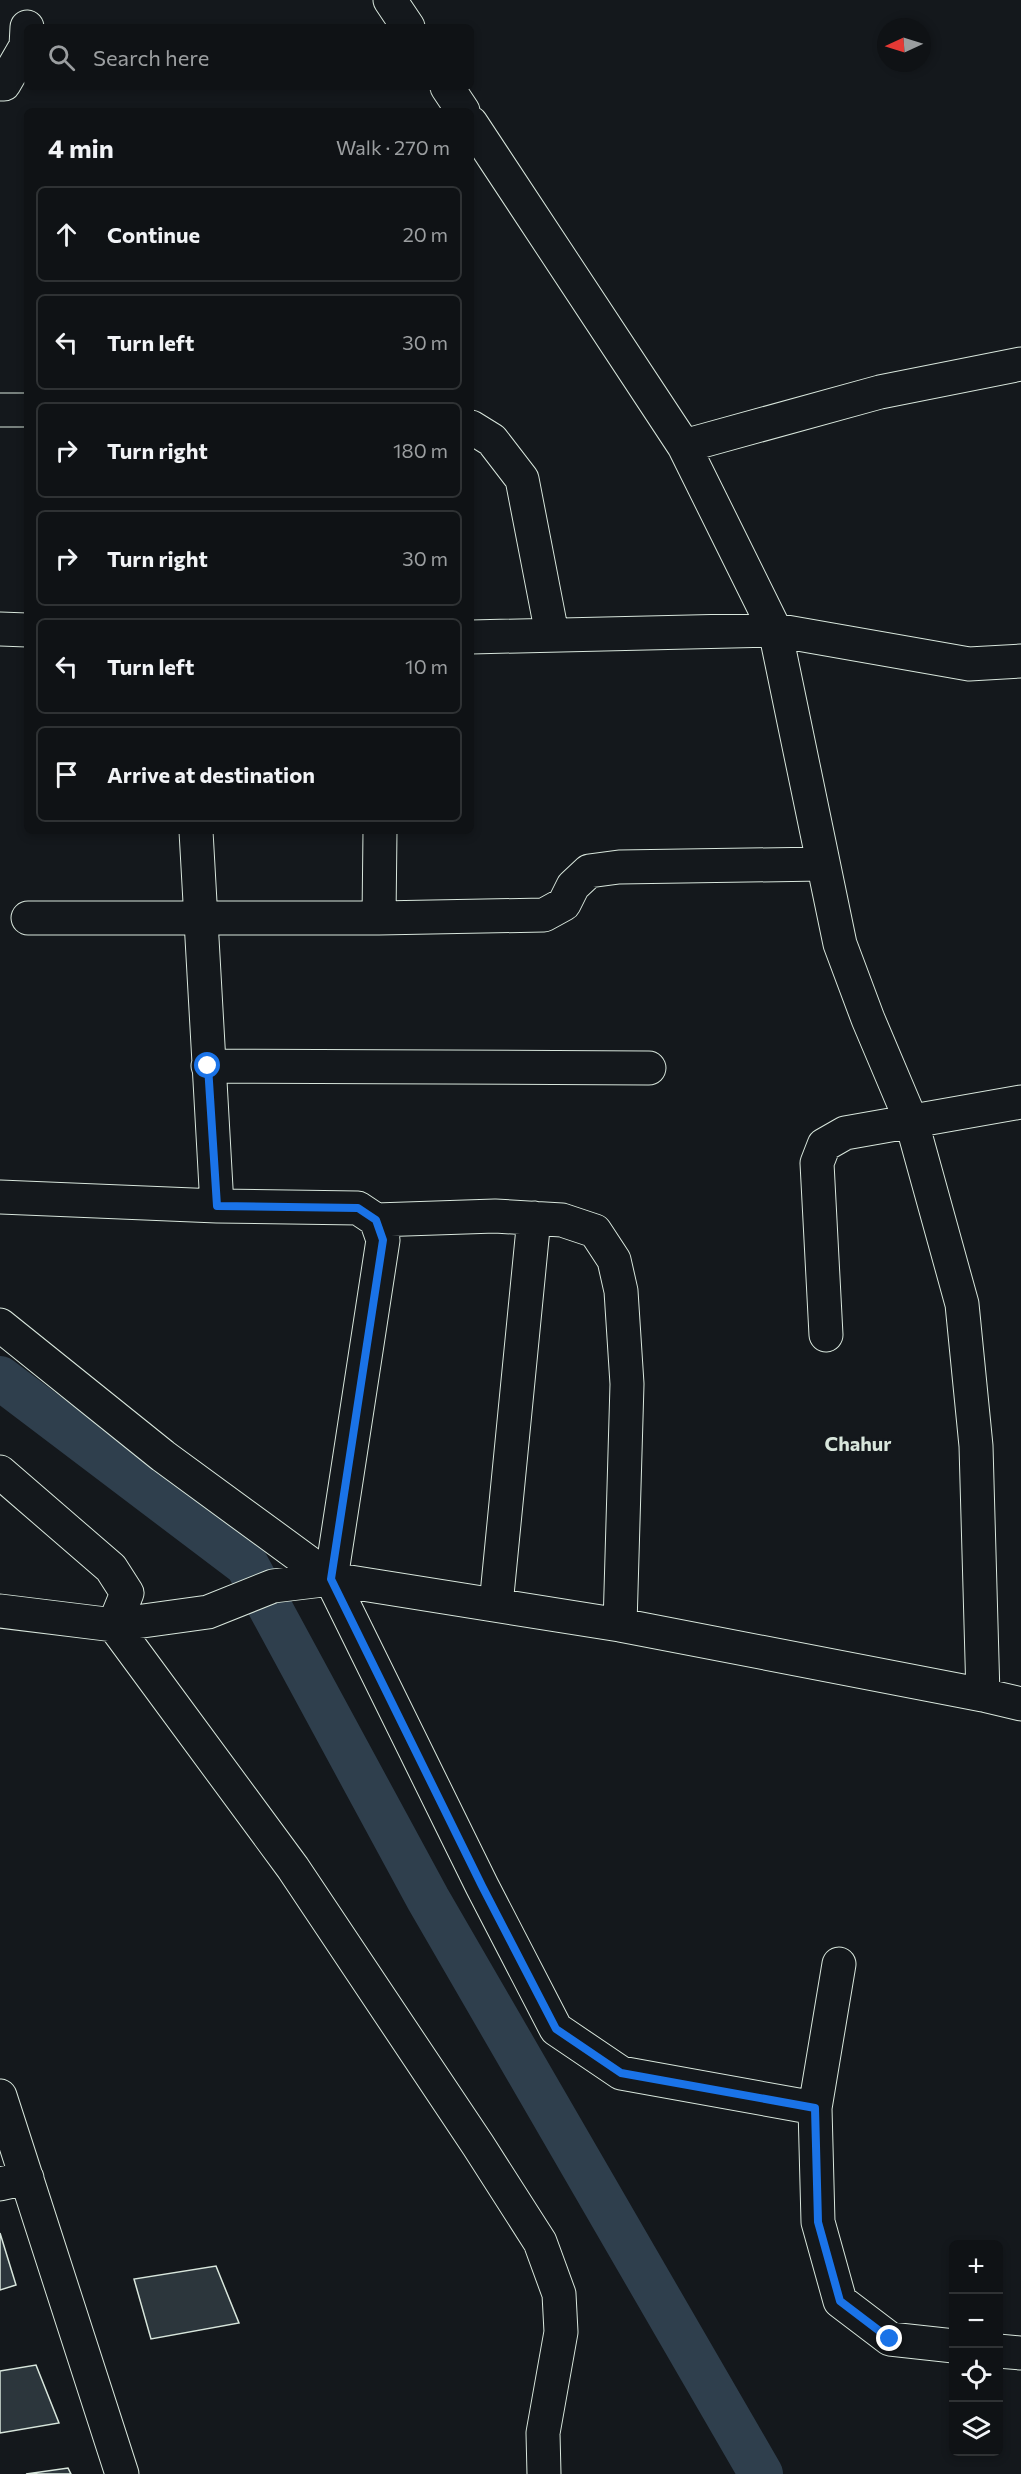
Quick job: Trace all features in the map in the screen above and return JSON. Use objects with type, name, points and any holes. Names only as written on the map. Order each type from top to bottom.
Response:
[{"type":"street","points":[[27,24],[29,0]]},
{"type":"street","points":[[390,0],[406,24]]},
{"type":"street","points":[[1,86],[24,49]]},
{"type":"street","points":[[449,90],[461,108]]},
{"type":"street","points":[[474,128],[684,447],[775,630],[840,944],[868,1020],[912,1123],[962,1304],[976,1446],[983,1695]]},
{"type":"street","points":[[684,447],[880,393],[1021,364]]},
{"type":"street","points":[[0,410],[24,410]]},
{"type":"street","points":[[474,429],[492,440],[522,479],[552,634]]},
{"type":"street","points":[[0,629],[24,630]]},
{"type":"street","points":[[474,637],[775,630],[969,664],[1021,661]]},
{"type":"street","points":[[196,834],[217,1206]]},
{"type":"street","points":[[379,918],[380,834]]},
{"type":"street","points":[[28,918],[200,916],[379,918],[544,915],[564,904],[573,886],[589,871],[619,867],[822,864]]},
{"type":"street","points":[[208,1066],[649,1068]]},
{"type":"street","points":[[826,1335],[817,1163],[824,1146],[844,1133],[912,1123],[1021,1102]]},
{"type":"street","points":[[0,1197],[217,1206],[358,1208],[376,1220],[495,1216],[534,1218],[562,1220],[595,1231],[614,1260],[621,1291],[627,1384],[620,1625]]},
{"type":"street","points":[[496,1605],[534,1218]]},
{"type":"street","points":[[331,1579],[383,1240],[376,1220]]},
{"type":"street","points":[[0,1325],[163,1456],[331,1579],[482,1886],[556,2029],[621,2073],[815,2108]]},
{"type":"street","points":[[0,1472],[111,1568],[127,1593],[114,1625]]},
{"type":"street","points":[[0,1611],[114,1625],[208,1612],[273,1587],[331,1579],[620,1625],[1021,1704]]},
{"type":"street","points":[[114,1625],[293,1868],[540,2242],[559,2294],[561,2332],[543,2433],[544,2474]]},
{"type":"street","points":[[839,1964],[815,2108],[818,2222],[840,2301],[890,2339],[949,2345]]},
{"type":"street","points":[[0,2096],[13,2181],[122,2474]]},
{"type":"street","points":[[1003,2351],[1021,2353]]},
{"type":"building","points":[[0,2233],[16,2285],[0,2290]]},
{"type":"building","points":[[216,2266],[239,2323],[151,2339],[134,2279]]},
{"type":"building","points":[[36,2365],[59,2423],[0,2433],[0,2371]]},
{"type":"building","points":[[68,2468],[71,2474],[26,2474]]},
{"type":"waterway","points":[[0,1378],[247,1565],[428,1899],[761,2474]]},
{"type":"district","name":"Chahur","points":[[858,1443]]},
{"type":"route","points":[[208,1066],[217,1206],[358,1208],[376,1220],[383,1240],[331,1579],[482,1886],[556,2029],[621,2073],[815,2108],[818,2222],[840,2301],[890,2339]]}]
